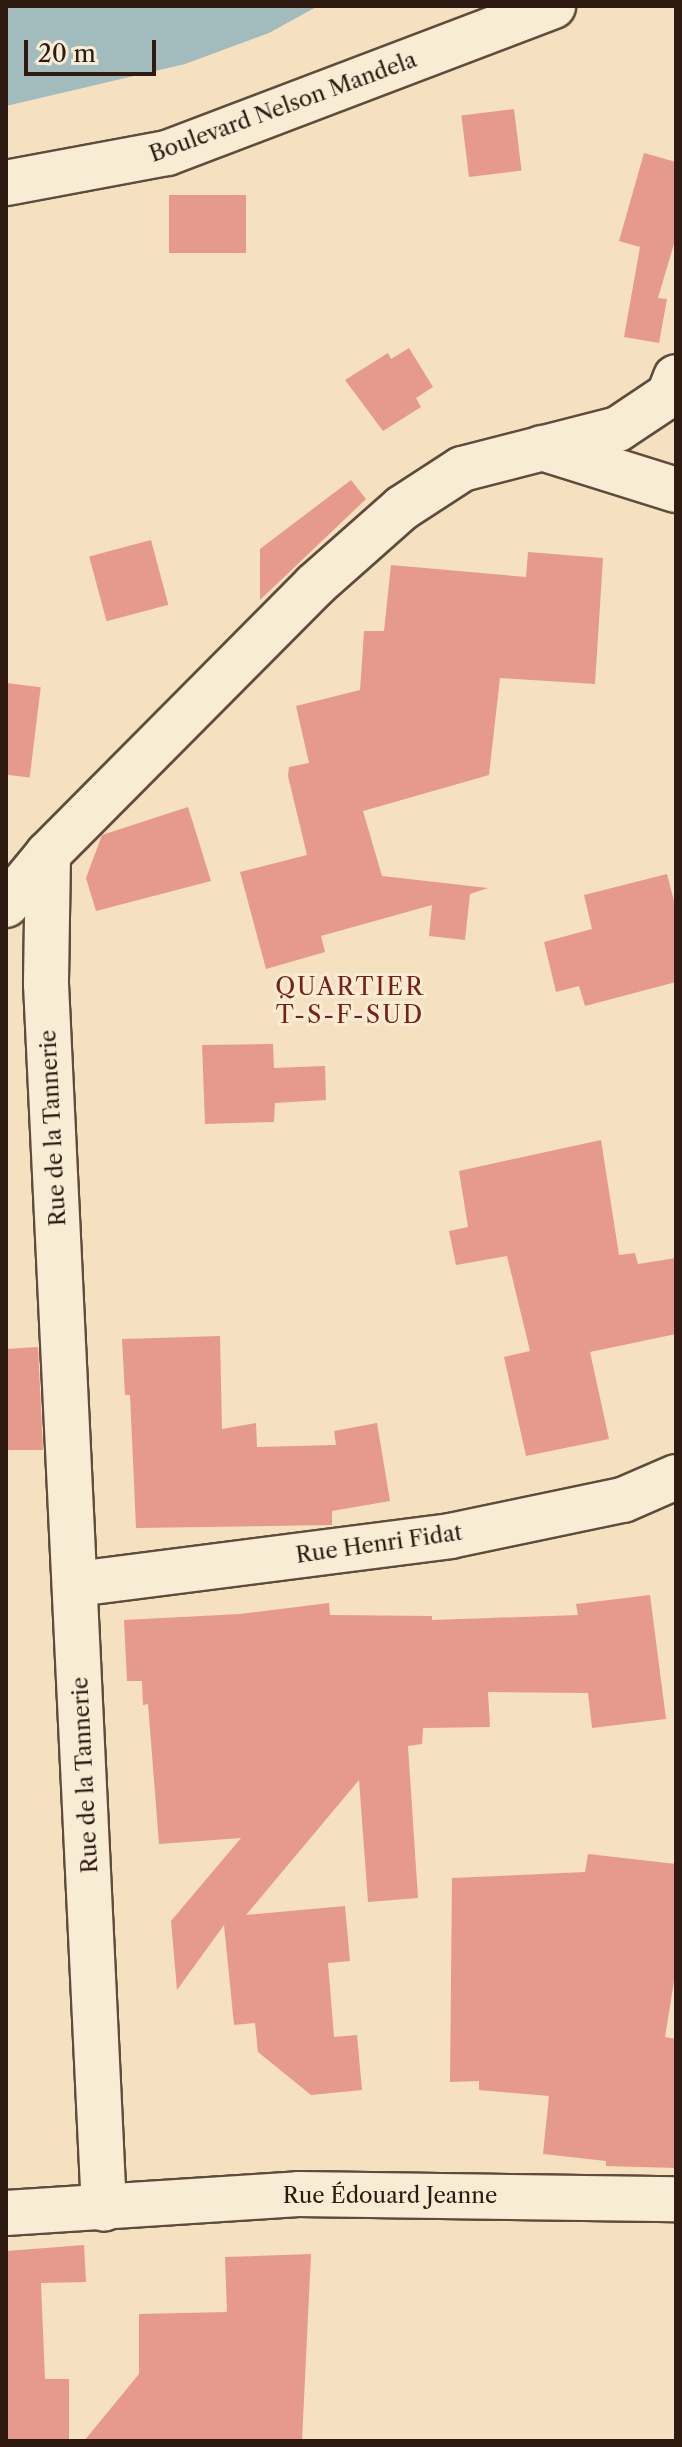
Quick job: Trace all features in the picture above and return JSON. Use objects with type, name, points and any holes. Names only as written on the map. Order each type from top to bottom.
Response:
[{"type":"street","name":"Boulevard Nelson Mandela","points":[[6,183],[167,153],[553,6]]},
{"type":"street","points":[[6,905],[48,854],[315,585],[402,508],[462,469],[618,429],[669,395],[676,377]]},
{"type":"street","points":[[542,448],[676,490]]},
{"type":"street","name":"Rue de la Tannerie","points":[[48,854],[46,984],[77,1584],[104,2209]]},
{"type":"street","name":"Rue Henri Fidat","points":[[77,1584],[450,1536],[623,1500],[676,1477]]},
{"type":"street","name":"Rue Édouard Jeanne","points":[[6,2213],[298,2194],[676,2199]]},
{"type":"water","points":[[6,6],[318,6],[269,33],[185,64],[6,106]]},
{"type":"building","points":[[514,109],[522,171],[469,177],[461,115]]},
{"type":"building","points":[[644,153],[676,162],[676,237],[658,298],[667,299],[659,343],[624,337],[640,247],[619,241]]},
{"type":"building","points":[[169,195],[246,195],[246,253],[169,253]]},
{"type":"building","points":[[409,348],[433,387],[416,398],[421,407],[383,431],[345,380],[388,353],[391,359]]},
{"type":"building","points":[[351,480],[366,499],[260,600],[260,549]]},
{"type":"building","points":[[151,540],[168,605],[107,621],[89,557]]},
{"type":"building","points":[[528,552],[603,558],[595,684],[500,678],[489,775],[363,811],[382,876],[488,888],[470,894],[465,940],[429,936],[432,905],[321,936],[325,952],[266,969],[240,872],[307,855],[288,776],[289,767],[309,763],[296,706],[360,690],[364,631],[384,631],[391,565],[526,577]]},
{"type":"building","points":[[6,683],[41,687],[30,778],[6,775]]},
{"type":"building","points":[[188,807],[211,881],[96,911],[86,878],[102,835]]},
{"type":"building","points":[[667,874],[676,909],[676,982],[585,1006],[579,986],[556,992],[544,942],[592,929],[584,895]]},
{"type":"building","points":[[273,1044],[274,1068],[325,1066],[326,1100],[275,1103],[274,1122],[205,1124],[202,1045]]},
{"type":"building","points":[[601,1140],[619,1255],[635,1253],[638,1264],[676,1258],[676,1334],[590,1352],[609,1439],[526,1456],[504,1357],[530,1351],[507,1256],[456,1265],[449,1231],[468,1227],[459,1171]]},
{"type":"building","points":[[220,1336],[222,1429],[256,1423],[257,1447],[336,1445],[334,1431],[377,1423],[390,1501],[332,1511],[332,1525],[136,1528],[130,1395],[125,1395],[122,1339]]},
{"type":"building","points":[[38,1347],[43,1450],[6,1450],[6,1349]]},
{"type":"building","points":[[650,1595],[666,1719],[592,1728],[588,1693],[488,1692],[490,1727],[423,1728],[422,1744],[408,1746],[418,1898],[368,1902],[359,1780],[246,1915],[345,1906],[350,1961],[328,1963],[334,2037],[357,2035],[362,2090],[311,2095],[258,2052],[255,2023],[234,2025],[224,1925],[177,1990],[171,1921],[241,1838],[159,1844],[148,1704],[143,1705],[142,1681],[127,1681],[124,1620],[240,1614],[329,1603],[330,1615],[432,1616],[432,1620],[578,1615],[576,1604]]},
{"type":"building","points":[[588,1854],[676,1864],[676,1969],[665,2037],[676,2039],[676,2168],[606,2166],[606,2161],[543,2154],[549,2096],[479,2090],[479,2081],[450,2082],[452,1878],[585,1872]]},
{"type":"building","points":[[84,2245],[86,2282],[41,2283],[45,2379],[69,2379],[69,2441],[6,2441],[6,2251]]},
{"type":"building","points":[[311,2254],[302,2441],[84,2441],[139,2374],[139,2314],[227,2312],[225,2257]]},
{"type":"district","name":"QUARTIER T-S-F-SUD","points":[[350,1001]]}]
